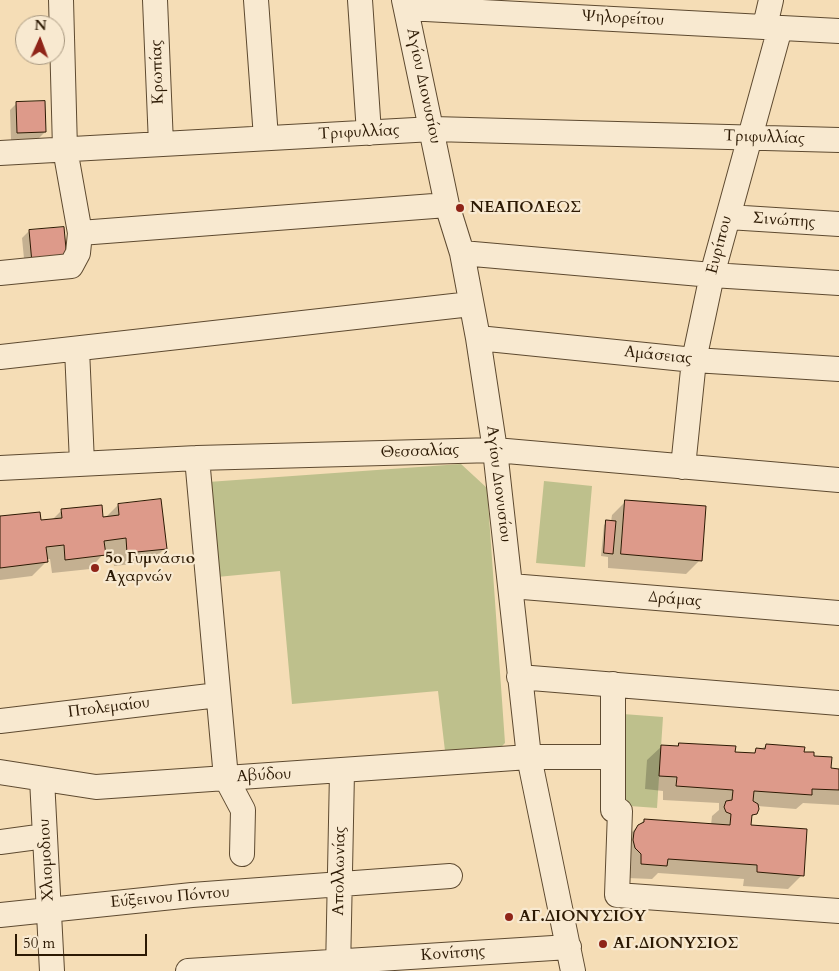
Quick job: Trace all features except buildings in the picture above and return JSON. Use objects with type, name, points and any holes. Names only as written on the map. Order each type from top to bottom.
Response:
[{"type":"street","points":[[0,273],[71,266],[78,253],[80,233],[65,149],[62,0]]},
{"type":"street","name":"Κρωπίας","points":[[155,0],[161,144]]},
{"type":"street","points":[[256,0],[266,138]]},
{"type":"street","points":[[360,0],[369,132]]},
{"type":"street","name":"Ευρίπου","points":[[683,467],[694,360],[712,275],[748,138],[772,27],[771,0]]},
{"type":"street","name":"Ψηλορείτου","points":[[405,4],[839,31]]},
{"type":"street","name":"Αγίου Διονυσίου","points":[[405,4],[433,129],[447,205],[462,253],[478,338],[495,450],[529,757],[573,971]]},
{"type":"street","name":"Τριφυλλίας","points":[[0,153],[433,129],[839,140]]},
{"type":"street","points":[[80,233],[447,205]]},
{"type":"street","name":"Σινώπης","points":[[728,217],[839,224]]},
{"type":"street","points":[[462,253],[712,275],[839,283]]},
{"type":"street","points":[[0,356],[471,304]]},
{"type":"street","name":"Αμάσειας","points":[[478,338],[694,360],[839,370]]},
{"type":"street","points":[[77,349],[82,463]]},
{"type":"street","name":"Θεσσαλίας","points":[[0,468],[197,458],[495,450],[839,480]]},
{"type":"street","points":[[197,458],[226,778],[243,810],[242,854]]},
{"type":"street","name":"Δράμας","points":[[511,586],[839,613]]},
{"type":"street","points":[[520,677],[839,702]]},
{"type":"street","points":[[614,684],[613,810],[620,811],[617,895],[839,911]]},
{"type":"street","name":"Πτολεμαίου","points":[[0,721],[218,695]]},
{"type":"street","name":"Αβύδου","points":[[0,772],[96,787],[342,772],[529,757],[613,757]]},
{"type":"street","name":"Απολλωνίας","points":[[338,966],[342,772]]},
{"type":"street","name":"Χλιομοδιου","points":[[42,779],[52,971]]},
{"type":"street","points":[[0,842],[45,836]]},
{"type":"street","name":"Εύξεινου Πόντου","points":[[0,915],[49,908],[450,876]]},
{"type":"street","name":"Κονίτσης","points":[[188,971],[338,966],[569,947]]},
{"type":"green space","points":[[461,464],[487,488],[505,743],[496,752],[445,751],[438,691],[292,704],[280,571],[217,577],[208,482]]},
{"type":"green space","points":[[544,481],[592,486],[585,567],[536,563]]},
{"type":"green space","points":[[623,714],[663,717],[657,808],[616,805]]},
{"type":"place","name":"ΝΕΑΠΟΛΕΩΣ","points":[[460,208]]},
{"type":"place","name":"5ο Γυμνάσιο Αχαρνών","points":[[95,568]]},
{"type":"place","name":"ΑΓ.ΔΙΟΝΥΣΙΟΥ","points":[[509,917]]},
{"type":"place","name":"ΑΓ.ΔΙΟΝΥΣΙΟΣ","points":[[603,944]]}]
